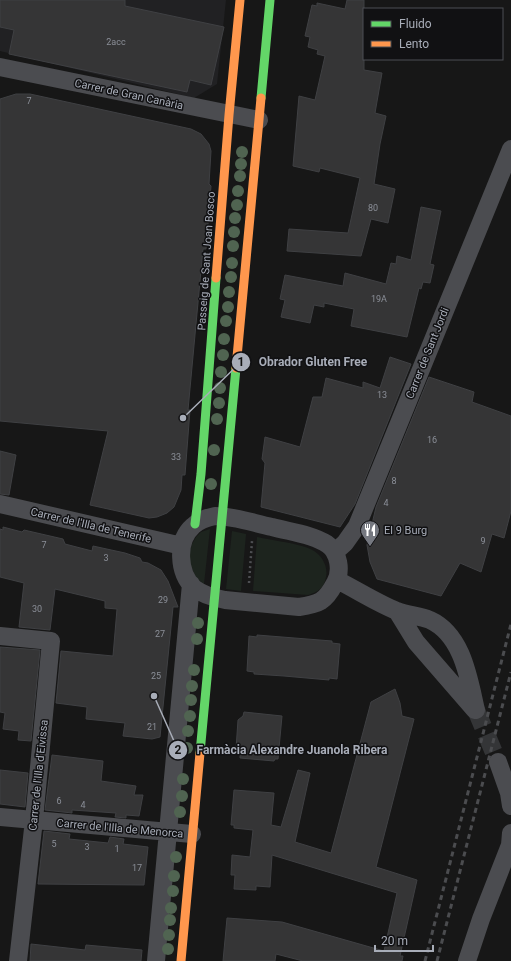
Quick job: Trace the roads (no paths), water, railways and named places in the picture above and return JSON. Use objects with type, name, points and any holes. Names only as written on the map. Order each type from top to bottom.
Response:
[{"type":"street","name":"Passeig de Sant Joan Bosco","points":[[195,524],[202,466],[229,115],[240,0]]},
{"type":"street","points":[[181,961],[270,0]]},
{"type":"street","name":"Carrer de Gran Canària","points":[[0,67],[259,120]]},
{"type":"street","name":"Carrer de Sant Jordi","points":[[335,552],[357,526],[511,149]]},
{"type":"street","name":"Carrer de l'Illa de Tenerife","points":[[0,504],[182,546]]},
{"type":"street","points":[[222,516],[313,537],[328,545],[335,552],[339,570],[337,580],[328,596],[311,605],[299,607],[214,598],[202,593],[191,584],[186,576],[181,558],[182,546],[185,537],[191,527],[195,524],[203,519],[222,516]]},
{"type":"street","points":[[337,580],[397,611],[430,621],[443,630],[453,641],[461,654],[467,669],[476,710],[416,642],[397,611]]},
{"type":"street","points":[[156,961],[191,584]]},
{"type":"street","name":"Carrer de l'Illa d'Eivissa","points":[[0,636],[51,641],[34,820],[18,961]]},
{"type":"street","points":[[498,762],[507,786],[511,806]]},
{"type":"street","name":"Carrer de l'Illa de Menorca","points":[[0,816],[192,834]]},
{"type":"street","points":[[467,961],[481,919],[511,842]]},
{"type":"tunnel","points":[[476,710],[498,762]]},
{"type":"railway","points":[[425,961],[511,624]]},
{"type":"railway","points":[[437,961],[511,672]]},
{"type":"place","name":"Obrador Gluten Free","points":[[183,418]]},
{"type":"place","name":"El 9 Burg","points":[[370,547]]},
{"type":"place","name":"Farmàcia Alexandre Juanola Ribera","points":[[154,696]]}]
